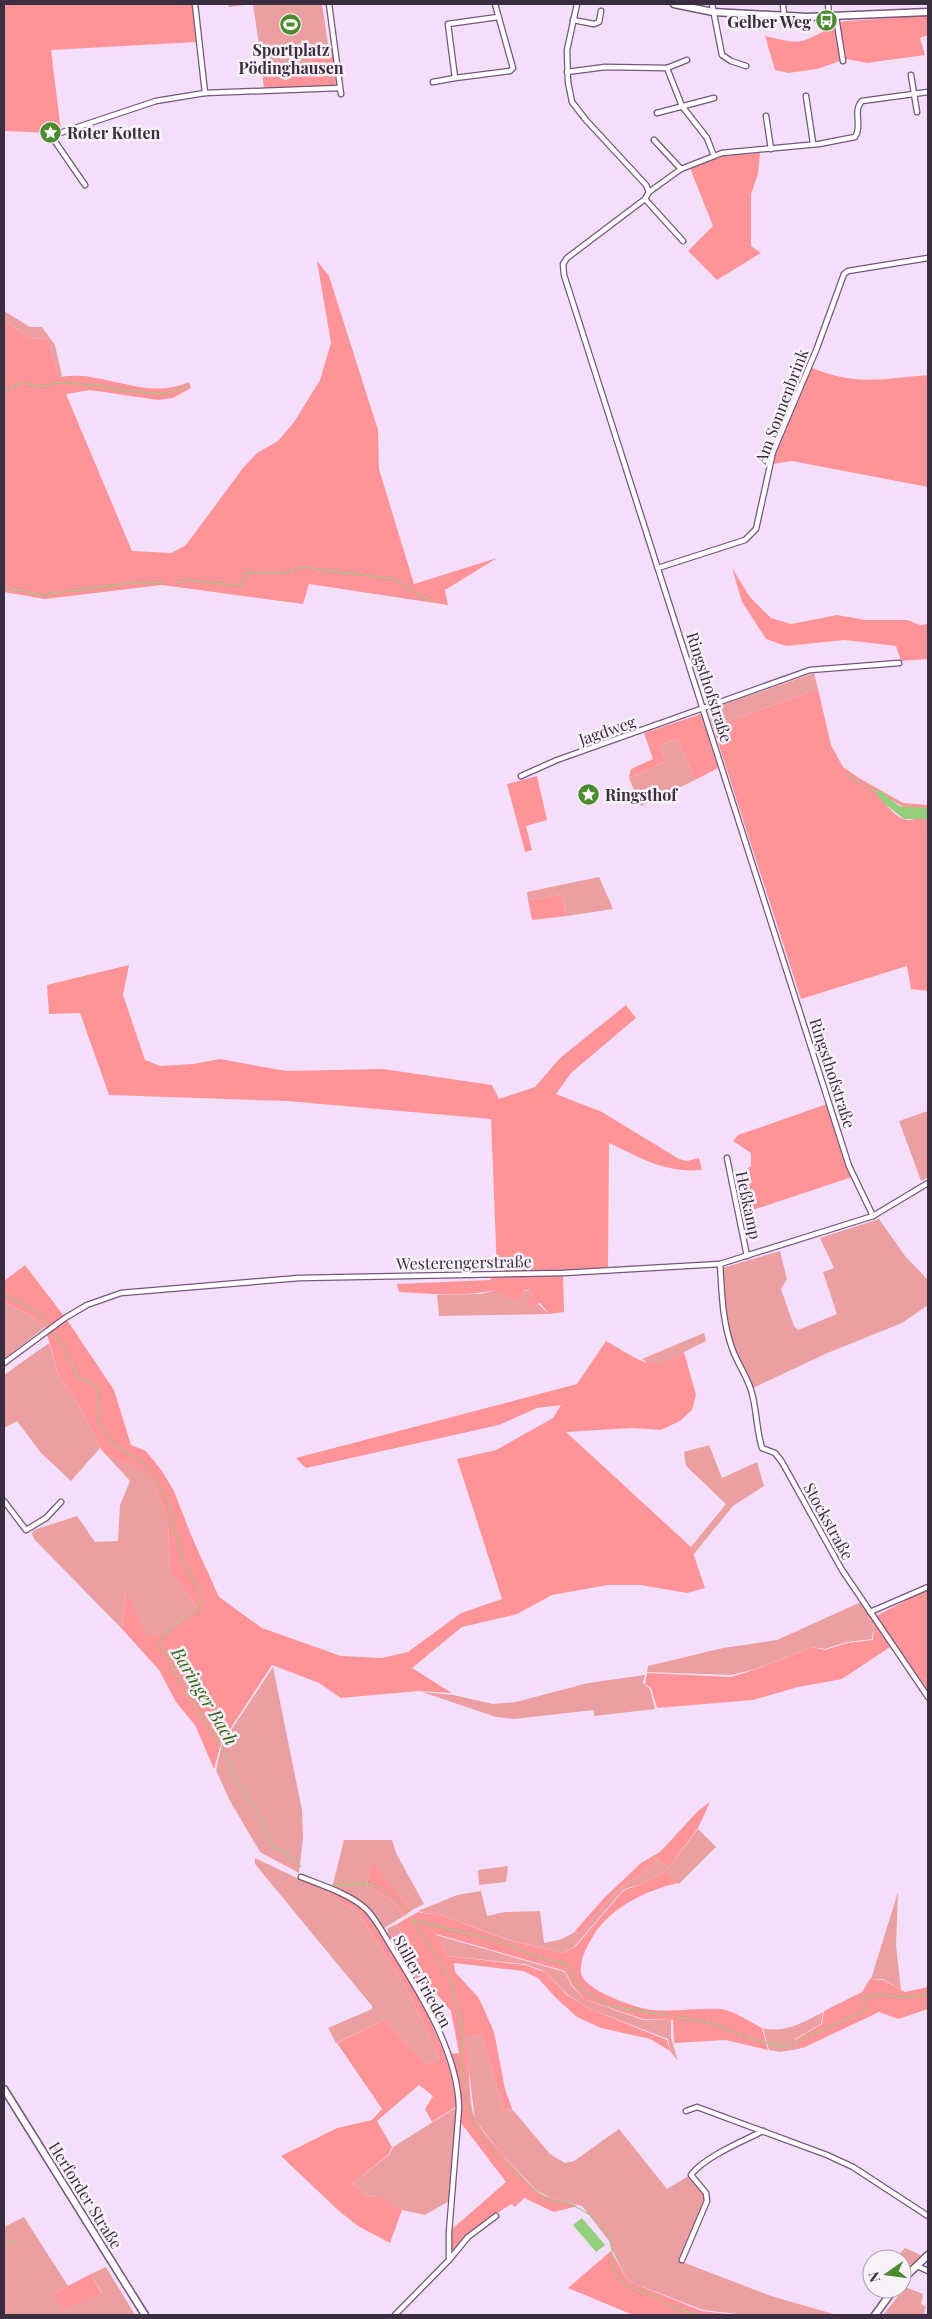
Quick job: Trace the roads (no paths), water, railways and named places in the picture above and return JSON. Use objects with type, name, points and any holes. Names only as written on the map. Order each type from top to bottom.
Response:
[{"type":"main road","points":[[674,4],[713,12],[784,16],[832,17],[928,12]]},
{"type":"main road","name":"Herforder Straße","points":[[4,2089],[145,2315]]},
{"type":"main road","points":[[912,2271],[928,2255]]},
{"type":"main road","points":[[875,2315],[887,2299]]},
{"type":"street","points":[[195,4],[204,93]]},
{"type":"street","points":[[328,4],[341,94]]},
{"type":"street","points":[[433,82],[510,71],[513,68],[495,4]]},
{"type":"street","points":[[577,4],[567,50],[567,72],[570,93],[575,107],[646,185],[649,192],[680,169],[714,156],[813,143],[836,142],[855,137],[859,132],[858,109],[862,101],[928,92]]},
{"type":"street","points":[[712,4],[722,55],[746,66]]},
{"type":"street","points":[[783,4],[784,16]]},
{"type":"street","points":[[828,4],[843,61]]},
{"type":"street","points":[[573,20],[594,24],[599,22],[601,11]]},
{"type":"street","points":[[454,78],[448,24],[498,17]]},
{"type":"street","points":[[567,72],[606,67],[667,68],[687,60]]},
{"type":"street","points":[[667,68],[682,106],[707,138],[714,156]]},
{"type":"street","points":[[910,75],[917,112]]},
{"type":"street","points":[[85,185],[54,140],[54,135],[156,101],[204,93],[339,88]]},
{"type":"street","points":[[806,96],[813,143]]},
{"type":"street","points":[[657,113],[714,98]]},
{"type":"street","points":[[766,116],[771,149]]},
{"type":"street","points":[[654,140],[680,169]]},
{"type":"street","name":"Ringsthofstraße","points":[[649,192],[645,199],[567,258],[563,268],[849,1166],[873,1216]]},
{"type":"street","points":[[645,199],[683,241]]},
{"type":"street","name":"Am Sonnenbrink","points":[[658,568],[745,540],[756,529],[774,452],[844,274],[848,271],[928,258]]},
{"type":"street","name":"Jagdweg","points":[[521,776],[559,759],[810,670],[899,663]]},
{"type":"street","name":"Heßkamp","points":[[727,1158],[747,1256]]},
{"type":"street","name":"Westerengerstraße","points":[[4,1363],[87,1305],[121,1293],[299,1278],[563,1273],[720,1264],[873,1216],[928,1183]]},
{"type":"street","name":"Stockstraße","points":[[720,1264],[722,1306],[726,1327],[735,1357],[752,1393],[756,1425],[762,1448],[775,1454],[782,1462],[842,1570],[928,1697]]},
{"type":"street","points":[[4,1501],[26,1530],[46,1518],[61,1502]]},
{"type":"street","points":[[870,1612],[928,1586]]},
{"type":"street","name":"Stiller Frieden","points":[[301,1877],[332,1889],[367,1910],[428,2010],[447,2053],[460,2108],[449,2232],[449,2260]]},
{"type":"street","points":[[686,2111],[697,2108],[827,2155],[852,2167],[928,2216]]},
{"type":"street","points":[[682,2260],[707,2201],[706,2193],[691,2175],[694,2170],[718,2154],[763,2131]]},
{"type":"street","points":[[395,2315],[449,2260],[468,2236],[496,2216]]},
{"type":"street","points":[[917,2266],[928,2271]]},
{"type":"waterway","points":[[4,390],[24,382],[38,387],[57,383],[99,385],[118,390],[165,394],[188,386]]},
{"type":"waterway","points":[[177,583],[188,580],[241,586],[246,573],[283,573],[302,567],[393,579],[431,601]]},
{"type":"waterway","points":[[4,587],[42,595],[129,583],[163,582]]},
{"type":"waterway","points":[[845,774],[873,790]]},
{"type":"waterway","name":"Baringer Bach","points":[[4,1294],[39,1313],[66,1350],[77,1376],[97,1386],[99,1423],[112,1443],[142,1462],[155,1479],[168,1502],[183,1563],[202,1596],[200,1608],[164,1634],[159,1643],[186,1693],[225,1753],[240,1786],[261,1817],[273,1847],[294,1858],[301,1867]]},
{"type":"waterway","name":"Baringer Bach","points":[[331,1885],[370,1884],[377,1886],[394,1898],[408,1913]]},
{"type":"waterway","name":"Baringer Bach","points":[[410,1916],[450,1979],[463,2030],[461,2062],[466,2096],[475,2125],[497,2156],[538,2193],[550,2200],[567,2203],[595,2218],[609,2235],[615,2272],[624,2284],[659,2298]]},
{"type":"waterway","points":[[415,1921],[492,1939],[544,1959],[567,1964],[579,1988],[610,2006],[670,2016]]},
{"type":"waterway","points":[[677,2017],[714,2024],[751,2039],[785,2047],[866,2010],[863,1998],[882,1994],[900,1997],[928,1995]]},
{"type":"waterway","points":[[4,2242],[17,2242]]},
{"type":"waterway","name":"Baringer Bach","points":[[663,2301],[674,2308],[699,2315]]},
{"type":"place","name":"Gelber Weg","points":[[827,21]]},
{"type":"place","name":"Sportplatz Pödinghausen","points":[[291,25]]},
{"type":"place","name":"Roter Kotten","points":[[51,132]]},
{"type":"place","name":"Ringsthof","points":[[589,794]]}]
